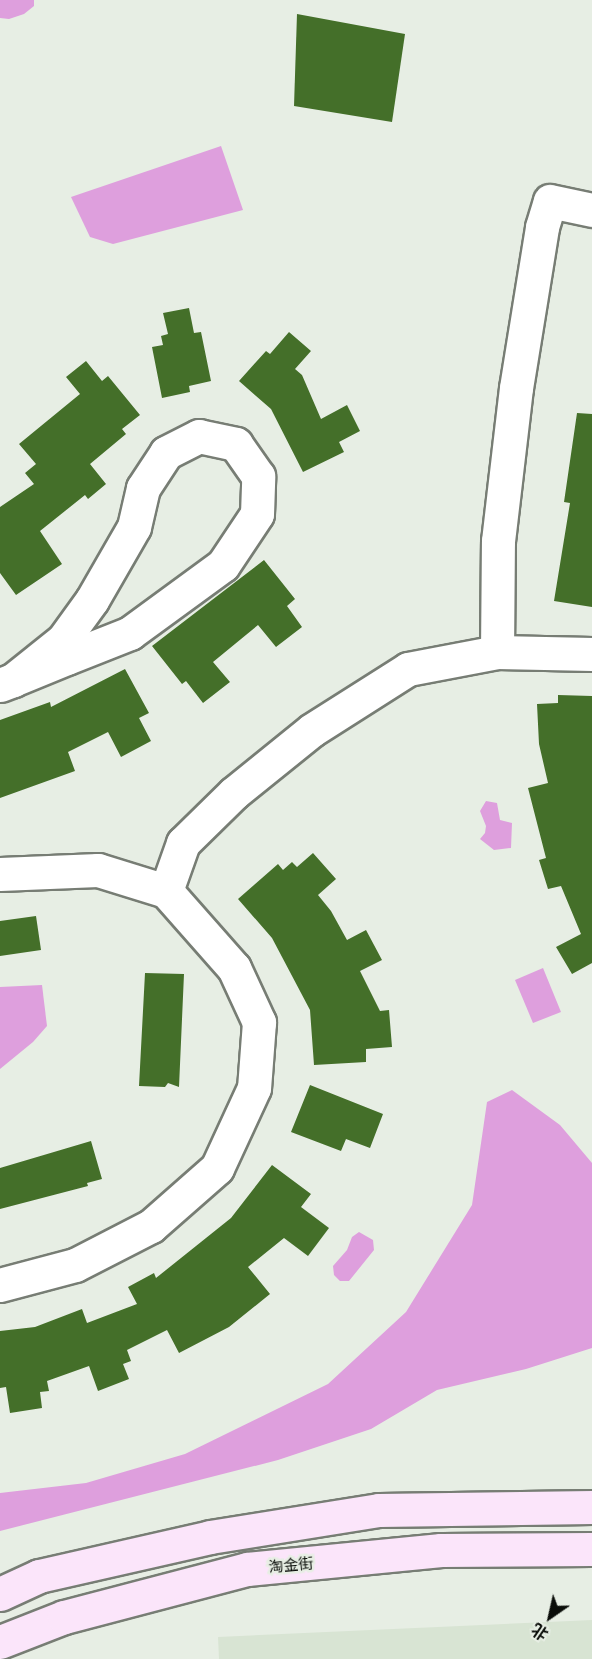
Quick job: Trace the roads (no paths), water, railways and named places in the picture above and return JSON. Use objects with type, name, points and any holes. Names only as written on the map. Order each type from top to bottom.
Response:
[{"type":"street","points":[[497,652],[498,541],[516,388],[542,227],[550,201],[592,210]]},
{"type":"street","points":[[199,436],[236,444],[258,476],[257,514],[223,565],[130,633],[7,683],[63,640],[92,600],[134,527],[143,488],[166,453],[199,436]]},
{"type":"street","points":[[166,891],[183,843],[234,793],[312,730],[408,669],[497,652],[592,654]]},
{"type":"street","points":[[0,874],[98,870],[166,891],[234,968],[259,1022],[254,1088],[217,1168],[151,1226],[75,1265],[0,1285]]},
{"type":"street","points":[[0,1594],[39,1576],[210,1537],[379,1510],[592,1507]]},
{"type":"street","points":[[473,1508],[477,1550]]},
{"type":"street","name":"淘金街","points":[[0,1642],[64,1617],[247,1569],[441,1550],[592,1549]]}]
